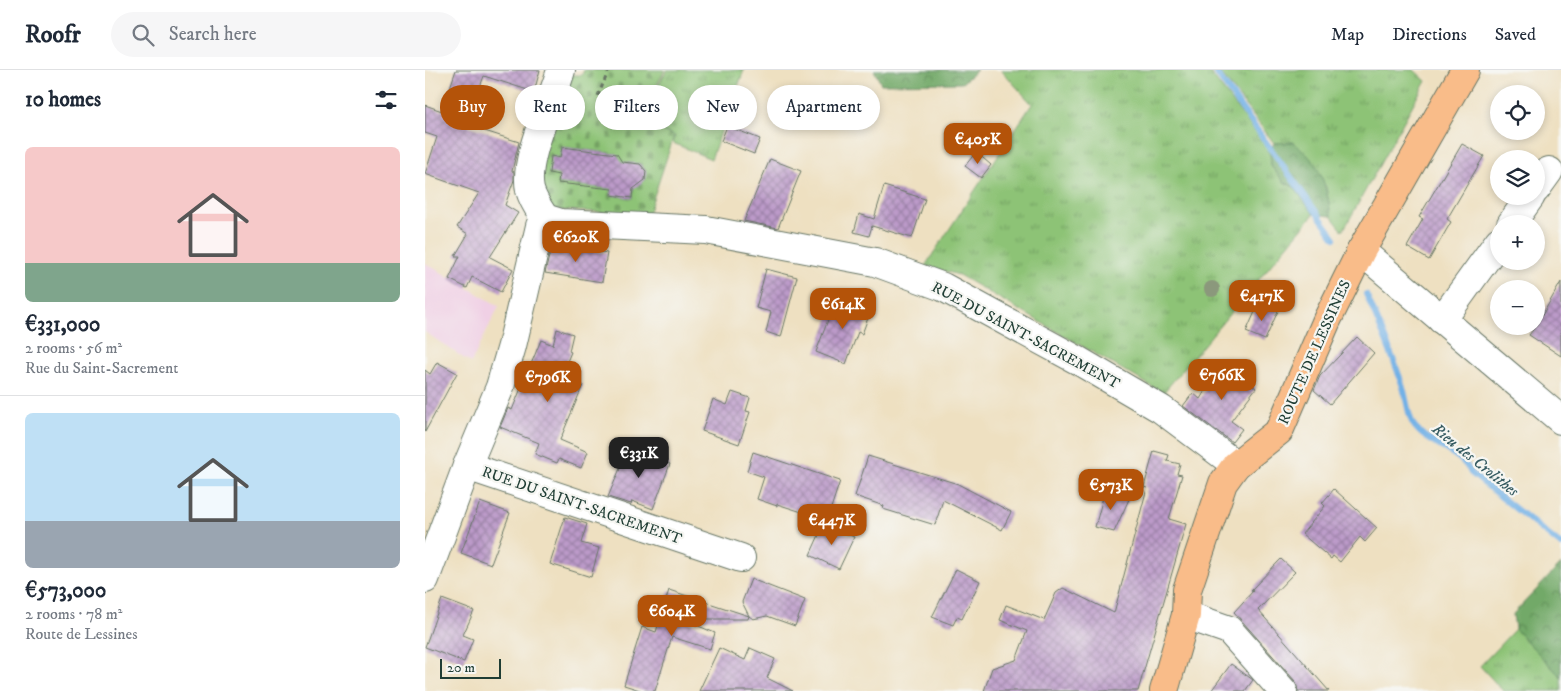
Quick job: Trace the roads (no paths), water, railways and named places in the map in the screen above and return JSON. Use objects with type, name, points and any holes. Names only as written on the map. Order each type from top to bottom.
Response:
[{"type":"main road","name":"ROUTE DE LESSINES","points":[[1164,691],[1186,615],[1187,590],[1223,483],[1236,465],[1279,431],[1327,320],[1361,251],[1465,70]]},
{"type":"street","points":[[545,218],[535,205],[530,189],[531,155],[555,95],[561,70]]},
{"type":"street","name":"RUE DU SAINT-SACREMENT","points":[[741,558],[467,466],[500,387],[512,346],[539,226],[545,218],[561,223],[706,230],[875,262],[943,287],[1087,366],[1161,409],[1236,465]]},
{"type":"street","points":[[1361,251],[1561,420]]},
{"type":"street","points":[[1442,320],[1490,253]]},
{"type":"street","points":[[425,579],[467,466]]},
{"type":"street","points":[[1186,615],[1229,630],[1283,691]]},
{"type":"waterway","name":"Rieu des Crolithes","points":[[1214,70],[1335,238]]},
{"type":"waterway","name":"Rieu des Crolithes","points":[[1366,294],[1398,372],[1413,424],[1427,438],[1460,459],[1471,473],[1561,545]]}]
